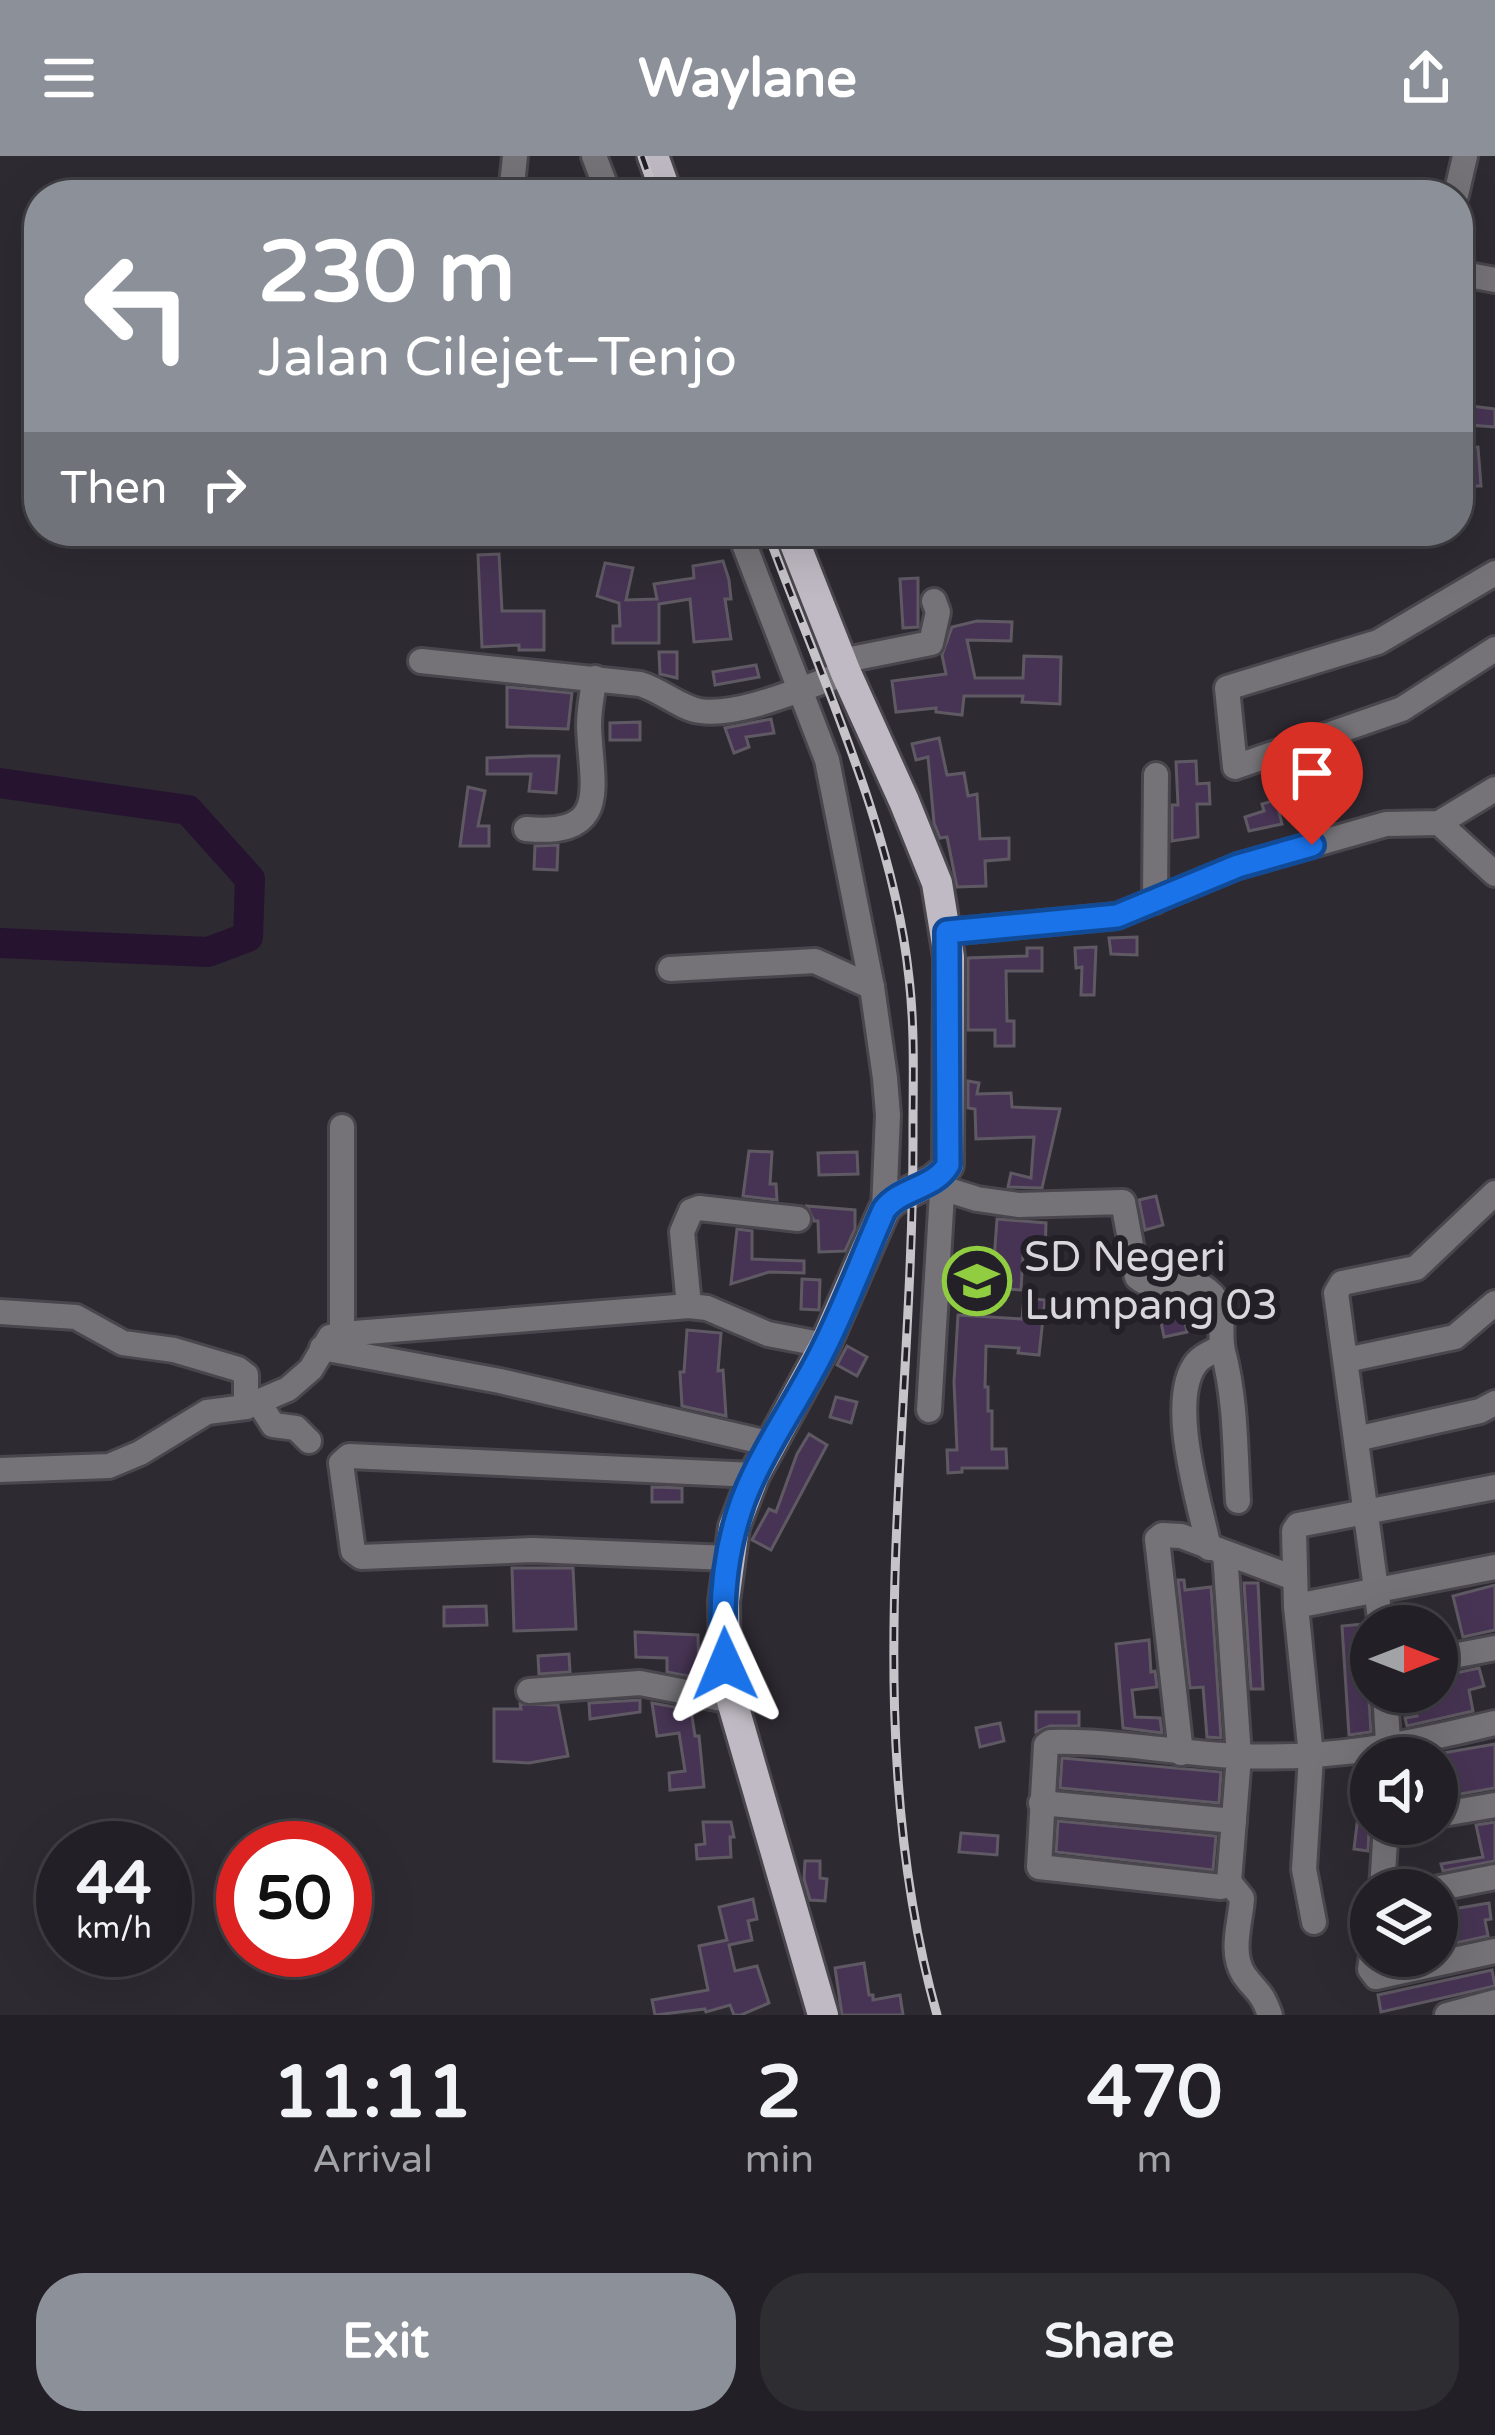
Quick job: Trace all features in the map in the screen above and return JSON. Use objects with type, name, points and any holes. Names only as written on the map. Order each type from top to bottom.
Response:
[{"type":"main road","points":[[796,546],[927,853],[947,932],[950,1154],[942,1181],[895,1198],[884,1210],[825,1346],[754,1474],[728,1558],[722,1636],[732,1701],[824,2015]]},
{"type":"street","points":[[745,546],[827,760],[872,987],[888,1115],[884,1210]]},
{"type":"street","points":[[1495,574],[1378,642],[1227,688],[1235,766],[1402,710],[1495,649]]},
{"type":"street","points":[[421,661],[659,689],[706,712],[800,689],[844,667],[932,643],[938,612],[934,601]]},
{"type":"street","points":[[526,829],[556,832],[575,825],[587,812],[592,794],[589,722],[595,678]]},
{"type":"street","points":[[1155,901],[1156,776]]},
{"type":"street","points":[[947,932],[1117,916],[1238,866],[1386,824],[1439,823],[1495,788]]},
{"type":"street","points":[[1439,823],[1495,874]]},
{"type":"street","points":[[670,968],[814,961],[872,987]]},
{"type":"street","points":[[0,1470],[109,1466],[207,1412],[252,1405],[300,1380],[332,1341],[342,1127]]},
{"type":"street","points":[[929,1410],[942,1181],[977,1199],[1018,1205],[1124,1202],[1137,1277],[1150,1285],[1186,1281],[1204,1287],[1219,1304],[1222,1347],[1232,1380],[1238,1501]]},
{"type":"street","points":[[1380,1605],[1338,1287],[1416,1268],[1495,1193]]},
{"type":"street","points":[[689,1306],[682,1232],[692,1211],[798,1219]]},
{"type":"street","points":[[1346,1360],[1455,1337],[1495,1303]]},
{"type":"street","points":[[332,1341],[689,1306],[707,1308],[768,1334],[825,1346]]},
{"type":"street","points":[[0,1312],[76,1317],[123,1342],[197,1355],[238,1369],[245,1375],[252,1405],[273,1425],[296,1428],[309,1442]]},
{"type":"street","points":[[332,1341],[772,1444]]},
{"type":"street","points":[[1222,1347],[1194,1365],[1184,1423],[1191,1474],[1217,1551],[1239,1756],[1229,1882],[1242,1898],[1236,1926],[1240,1965],[1262,1993],[1270,2015]]},
{"type":"street","points":[[1356,1439],[1480,1411],[1495,1403]]},
{"type":"street","points":[[728,1558],[533,1550],[362,1557],[353,1551],[341,1462],[349,1456],[754,1474]]},
{"type":"street","points":[[1314,1922],[1304,1869],[1311,1756],[1291,1538],[1298,1525],[1495,1487]]},
{"type":"street","points":[[1181,1753],[1156,1545],[1162,1535],[1180,1537],[1294,1578]]},
{"type":"street","points":[[1296,1606],[1495,1567]]},
{"type":"street","points":[[1458,1655],[1495,1648]]},
{"type":"street","points":[[529,1691],[640,1683],[732,1701]]},
{"type":"street","points":[[1447,1737],[1495,1723]]},
{"type":"street","points":[[1229,1882],[1221,1887],[1042,1869],[1038,1864],[1046,1745],[1239,1756],[1350,1755]]},
{"type":"street","points":[[1041,1804],[1234,1821]]},
{"type":"street","points":[[1458,1811],[1495,1805]]},
{"type":"street","points":[[1458,1884],[1495,1877]]},
{"type":"street","points":[[1458,1959],[1495,1951]]},
{"type":"street","points":[[1447,2015],[1495,2002]]},
{"type":"building","points":[[1473,406],[1495,409],[1495,427],[1473,425]]},
{"type":"building","points":[[1473,447],[1478,447],[1481,486],[1473,486]]},
{"type":"building","points":[[499,554],[502,611],[544,611],[544,650],[519,650],[519,645],[482,647],[478,555]]},
{"type":"building","points":[[723,561],[731,599],[725,599],[731,639],[694,642],[690,599],[659,604],[659,643],[613,643],[613,626],[620,626],[619,603],[597,596],[605,563],[633,568],[626,600],[657,599],[654,584],[694,578],[693,566]]},
{"type":"building","points":[[918,578],[918,627],[903,628],[900,579]]},
{"type":"building","points":[[977,621],[1012,622],[1011,641],[967,640],[975,678],[1023,678],[1024,656],[1061,657],[1060,704],[1022,702],[1023,696],[964,696],[962,715],[936,712],[936,708],[896,712],[892,681],[946,674],[942,655],[952,627]]},
{"type":"building","points":[[659,652],[677,652],[677,678],[660,674]]},
{"type":"building","points":[[756,665],[759,677],[715,685],[713,672]]},
{"type":"building","points":[[507,687],[572,693],[568,729],[507,727]]},
{"type":"building","points":[[771,719],[774,733],[746,737],[749,747],[734,753],[725,728]]},
{"type":"building","points":[[640,722],[640,740],[610,740],[610,723]]},
{"type":"building","points":[[939,738],[947,775],[964,773],[968,796],[977,794],[980,839],[1009,838],[1009,859],[985,861],[986,886],[957,887],[947,837],[940,838],[934,823],[928,757],[916,760],[912,744]]},
{"type":"building","points":[[559,756],[556,793],[529,791],[531,774],[487,774],[487,758]]},
{"type":"building","points":[[1196,761],[1197,784],[1209,783],[1210,804],[1197,804],[1198,837],[1172,841],[1172,805],[1178,805],[1176,762]]},
{"type":"building","points":[[468,787],[485,791],[478,826],[489,826],[489,846],[460,846]]},
{"type":"building","points":[[1276,800],[1282,824],[1249,831],[1245,817],[1264,811],[1262,804]]},
{"type":"building","points":[[558,845],[557,870],[534,869],[535,846]]},
{"type":"building","points":[[1137,937],[1137,955],[1111,954],[1109,938]]},
{"type":"building","points":[[1096,947],[1094,995],[1081,995],[1082,967],[1076,968],[1075,948]]},
{"type":"building","points":[[1027,948],[1042,948],[1042,971],[1006,971],[1007,1021],[1014,1021],[1014,1046],[995,1046],[995,1030],[968,1030],[968,958],[1027,956]]},
{"type":"building","points":[[968,1081],[979,1083],[977,1094],[1011,1093],[1012,1107],[1060,1109],[1042,1188],[1008,1187],[1011,1173],[1031,1178],[1034,1137],[976,1139],[975,1109],[968,1108]]},
{"type":"building","points":[[749,1151],[772,1152],[770,1184],[776,1184],[777,1200],[743,1196]]},
{"type":"building","points":[[857,1152],[858,1174],[819,1175],[818,1153]]},
{"type":"building","points":[[1156,1196],[1163,1225],[1145,1230],[1139,1200]]},
{"type":"building","points":[[807,1206],[855,1210],[855,1229],[845,1251],[819,1252],[818,1221]]},
{"type":"building","points":[[997,1219],[1046,1223],[1045,1255],[1023,1255],[1021,1290],[992,1288]]},
{"type":"building","points":[[737,1229],[752,1231],[752,1259],[804,1261],[804,1273],[769,1272],[731,1284]]},
{"type":"building","points":[[802,1279],[820,1280],[819,1310],[801,1309]]},
{"type":"building","points":[[1024,1298],[1045,1300],[1039,1355],[986,1346],[992,1449],[1006,1449],[1007,1468],[962,1468],[962,1472],[948,1473],[947,1450],[957,1450],[958,1315],[1022,1319]]},
{"type":"building","points":[[1181,1303],[1187,1332],[1164,1337],[1158,1308]]},
{"type":"building","points":[[687,1330],[721,1333],[718,1371],[723,1370],[726,1416],[682,1406],[680,1372],[684,1372]]},
{"type":"building","points":[[847,1346],[867,1357],[857,1376],[837,1365]]},
{"type":"building","points":[[836,1397],[857,1402],[851,1423],[830,1417]]},
{"type":"building","points":[[809,1434],[827,1445],[771,1550],[752,1540],[769,1509],[776,1512]]},
{"type":"building","points":[[652,1487],[682,1488],[682,1502],[652,1502]]},
{"type":"building","points":[[512,1568],[573,1568],[576,1629],[514,1631]]},
{"type":"building","points":[[1178,1580],[1184,1580],[1185,1590],[1211,1587],[1221,1738],[1207,1737],[1203,1687],[1190,1688]]},
{"type":"building","points":[[1244,1583],[1258,1583],[1263,1689],[1251,1689]]},
{"type":"building","points":[[1495,1585],[1495,1630],[1463,1637],[1453,1596]]},
{"type":"building","points":[[486,1606],[487,1625],[444,1626],[444,1607]]},
{"type":"building","points":[[1350,1625],[1350,1713],[1370,1713],[1371,1732],[1349,1735],[1342,1626]]},
{"type":"building","points":[[635,1632],[698,1635],[699,1678],[667,1672],[667,1658],[636,1657]]},
{"type":"building","points":[[1149,1640],[1157,1687],[1132,1690],[1135,1717],[1160,1718],[1162,1733],[1123,1728],[1116,1644]]},
{"type":"building","points":[[569,1654],[570,1672],[539,1674],[538,1656]]},
{"type":"building","points":[[1479,1668],[1484,1686],[1469,1690],[1473,1711],[1407,1726],[1405,1718],[1416,1713],[1458,1713],[1458,1672]]},
{"type":"building","points":[[640,1700],[640,1712],[590,1719],[589,1703]]},
{"type":"building","points":[[652,1703],[691,1710],[704,1787],[670,1790],[669,1773],[685,1771],[679,1733],[657,1736]]},
{"type":"building","points":[[520,1704],[558,1705],[568,1756],[529,1763],[494,1761],[494,1709],[521,1709]]},
{"type":"building","points":[[1036,1712],[1079,1712],[1079,1726],[1050,1726],[1036,1732]]},
{"type":"building","points":[[1000,1723],[1004,1741],[980,1747],[976,1728]]},
{"type":"building","points":[[1495,1744],[1495,1788],[1458,1794],[1458,1750]]},
{"type":"building","points":[[1062,1758],[1221,1772],[1219,1803],[1060,1788]]},
{"type":"building","points":[[1058,1821],[1216,1836],[1213,1870],[1056,1852]]},
{"type":"building","points":[[703,1822],[731,1822],[731,1857],[697,1859],[696,1845],[705,1844]]},
{"type":"building","points":[[1495,1822],[1495,1861],[1442,1869],[1441,1864],[1483,1857],[1476,1825]]},
{"type":"building","points":[[961,1833],[998,1836],[997,1855],[959,1852]]},
{"type":"building","points":[[805,1861],[820,1861],[820,1878],[827,1879],[825,1901],[810,1900]]},
{"type":"building","points":[[753,1899],[757,1919],[748,1921],[752,1940],[729,1945],[735,1971],[757,1966],[769,2003],[741,2015],[734,2015],[730,2005],[706,2012],[655,2015],[652,2000],[708,1990],[699,1946],[727,1940],[719,1907]]},
{"type":"building","points":[[1489,1903],[1488,1936],[1458,1942],[1458,1908]]},
{"type":"building","points":[[864,1963],[869,1995],[873,2000],[900,1995],[903,2015],[842,2015],[835,1968]]},
{"type":"building","points":[[1492,1970],[1495,1986],[1381,2012],[1378,1995]]},
{"type":"waterway","points":[[0,783],[188,810],[250,879],[248,937],[208,952],[0,943]]},
{"type":"railway","points":[[642,156],[651,180]]},
{"type":"railway","points":[[773,546],[871,808],[901,922],[909,978],[911,1243],[894,1687],[899,1797],[913,1906],[937,2015]]},
{"type":"place","name":"SD Negeri Lumpang 03","points":[[977,1281]]},
{"type":"route","points":[[725,1664],[722,1636],[728,1558],[754,1474],[825,1346],[884,1210],[895,1198],[937,1179],[948,1165],[947,932],[1117,916],[1238,866],[1312,845]]}]
